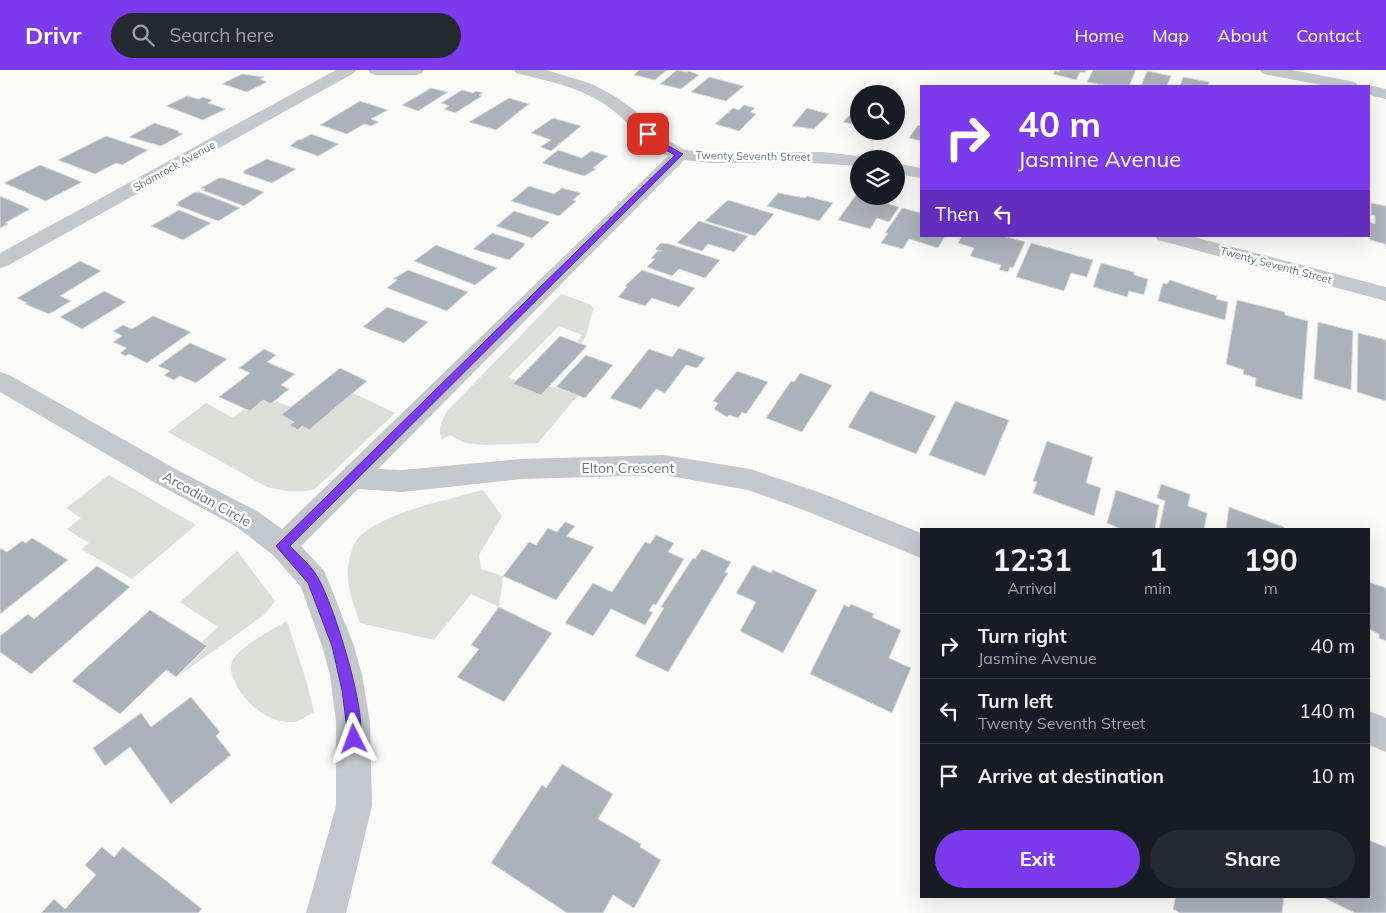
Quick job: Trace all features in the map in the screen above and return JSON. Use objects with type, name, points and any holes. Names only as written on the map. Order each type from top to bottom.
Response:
[{"type":"street","name":"Shamrock Avenue","points":[[0,262],[348,70]]},
{"type":"street","points":[[376,70],[416,70]]},
{"type":"street","name":"Twenty Seventh Street","points":[[522,70],[572,82],[609,99],[653,140],[680,154],[704,157],[797,156],[850,160]]},
{"type":"street","points":[[1268,70],[1345,85]]},
{"type":"street","points":[[1370,90],[1386,94]]},
{"type":"street","points":[[282,546],[680,154]]},
{"type":"street","points":[[905,170],[920,173]]},
{"type":"street","name":"Twenty Seventh Street","points":[[1169,237],[1386,294]]},
{"type":"street","name":"Arcadian Circle","points":[[0,381],[171,479],[248,519],[282,546],[313,580],[338,646],[346,675],[354,722],[354,806],[326,913]]},
{"type":"street","name":"Elton Crescent","points":[[352,478],[402,481],[521,470],[664,465],[750,480],[814,502],[920,546]]},
{"type":"street","points":[[1370,728],[1386,735]]},
{"type":"shaded area","points":[[561,294],[589,304],[594,309],[584,339],[581,343],[577,341],[582,335],[559,326],[508,377],[516,381],[513,384],[541,395],[550,386],[578,395],[538,443],[485,445],[465,443],[450,435],[442,439],[440,428],[448,410]]},
{"type":"shaded area","points":[[353,393],[395,413],[315,489],[309,491],[279,490],[267,487],[168,432],[206,403],[233,418],[244,409],[250,411],[263,400],[271,404],[276,401],[291,407],[294,422],[289,425],[298,430],[302,426],[309,429]]},
{"type":"shaded area","points":[[109,475],[196,525],[132,579],[81,549],[89,543],[67,529],[81,518],[66,508]]},
{"type":"shaded area","points":[[483,490],[502,516],[479,555],[481,569],[503,576],[499,607],[471,594],[434,640],[360,623],[348,581],[350,557],[356,541],[366,531],[396,515]]},
{"type":"shaded area","points":[[237,551],[275,601],[264,615],[178,676],[207,647],[202,642],[218,627],[180,602]]},
{"type":"shaded area","points":[[287,621],[314,712],[294,722],[284,722],[267,716],[252,706],[236,684],[231,668],[232,662],[241,650]]},
{"type":"building","points":[[639,70],[667,70],[655,80],[634,75]]},
{"type":"building","points":[[677,70],[689,71],[699,75],[681,89],[660,84]]},
{"type":"building","points":[[1060,70],[1086,70],[1085,73],[1080,72],[1076,80],[1053,74],[1055,71],[1059,72]]},
{"type":"building","points":[[1093,70],[1136,70],[1129,85],[1103,85],[1087,82]]},
{"type":"building","points":[[1147,71],[1171,76],[1167,85],[1141,85]]},
{"type":"building","points":[[242,74],[264,77],[260,79],[267,82],[247,92],[222,84]]},
{"type":"building","points":[[709,77],[744,86],[726,101],[691,92]]},
{"type":"building","points":[[1183,77],[1209,82],[1208,85],[1180,85]]},
{"type":"building","points":[[431,88],[448,92],[418,111],[402,105]]},
{"type":"building","points":[[462,90],[483,93],[479,95],[482,96],[455,113],[444,109],[449,106],[441,103]]},
{"type":"building","points":[[187,96],[199,99],[203,97],[212,100],[208,103],[226,109],[203,120],[166,106]]},
{"type":"building","points":[[509,98],[529,104],[496,130],[469,122]]},
{"type":"building","points":[[360,101],[388,110],[371,119],[379,122],[371,126],[364,124],[347,134],[320,125]]},
{"type":"building","points":[[744,105],[755,108],[750,112],[756,114],[739,131],[715,124],[733,108],[739,110]]},
{"type":"building","points":[[807,108],[829,114],[814,129],[792,126]]},
{"type":"building","points":[[850,115],[850,124],[843,122]]},
{"type":"building","points":[[553,118],[581,126],[551,151],[540,147],[551,140],[531,133]]},
{"type":"building","points":[[154,123],[183,134],[161,146],[129,137]]},
{"type":"building","points":[[918,125],[920,126],[920,141],[909,138]]},
{"type":"building","points":[[311,134],[339,144],[318,156],[290,146],[299,139],[301,140]]},
{"type":"building","points":[[106,136],[148,150],[122,165],[116,163],[95,174],[58,160]]},
{"type":"building","points":[[558,150],[582,158],[591,151],[608,156],[593,168],[596,169],[584,176],[542,163]]},
{"type":"building","points":[[267,159],[296,169],[272,183],[243,173],[245,171],[243,171]]},
{"type":"building","points":[[40,165],[82,182],[46,201],[4,183]]},
{"type":"building","points":[[219,178],[264,192],[244,206],[202,190],[205,189],[201,188]]},
{"type":"building","points":[[529,186],[554,194],[562,188],[581,193],[573,200],[576,201],[559,216],[511,201]]},
{"type":"building","points":[[199,192],[240,208],[218,221],[176,205],[193,193]]},
{"type":"building","points":[[778,193],[805,198],[807,196],[833,203],[819,221],[767,206]]},
{"type":"building","points":[[0,196],[30,209],[5,223],[8,224],[0,228]]},
{"type":"building","points":[[728,200],[774,214],[755,236],[705,221]]},
{"type":"building","points":[[850,203],[850,205],[893,205],[899,207],[889,222],[877,218],[870,229],[838,220]]},
{"type":"building","points":[[1371,203],[1386,206],[1386,249],[1385,244],[1370,240],[1370,222],[1375,224],[1375,216],[1371,215]]},
{"type":"building","points":[[902,208],[920,213],[920,237],[944,237],[938,248],[909,239],[903,249],[881,243],[888,233],[885,233]]},
{"type":"building","points":[[179,210],[211,223],[183,240],[151,226]]},
{"type":"building","points":[[514,211],[550,222],[532,238],[496,226]]},
{"type":"building","points":[[699,221],[748,236],[734,252],[708,244],[702,251],[677,243]]},
{"type":"building","points":[[492,233],[524,243],[525,245],[509,260],[473,249]]},
{"type":"building","points":[[961,237],[1007,237],[1025,242],[1013,268],[1010,267],[1008,272],[999,270],[1001,265],[970,256],[974,248],[958,243]]},
{"type":"building","points":[[661,243],[720,260],[705,278],[679,269],[672,276],[647,267],[655,259],[651,258],[658,251],[662,251],[655,249]]},
{"type":"building","points":[[1031,243],[1093,260],[1087,277],[1071,273],[1064,291],[1016,277]]},
{"type":"building","points":[[436,245],[497,268],[475,285],[414,261]]},
{"type":"building","points":[[80,261],[101,271],[60,296],[71,301],[49,314],[25,304],[27,303],[17,298]]},
{"type":"building","points":[[1101,263],[1134,272],[1134,275],[1148,279],[1144,295],[1129,291],[1127,297],[1093,287]]},
{"type":"building","points":[[408,270],[468,292],[447,311],[387,288],[397,280],[393,279]]},
{"type":"building","points":[[642,270],[695,288],[679,307],[652,298],[645,306],[618,297],[627,287],[625,286]]},
{"type":"building","points":[[1170,280],[1217,296],[1216,299],[1228,302],[1225,320],[1158,301],[1163,283],[1167,284]]},
{"type":"building","points":[[104,291],[126,302],[82,329],[60,317]]},
{"type":"building","points":[[1237,300],[1285,312],[1285,315],[1308,321],[1302,400],[1255,386],[1256,378],[1243,374],[1244,370],[1226,364]]},
{"type":"building","points":[[387,307],[428,322],[404,343],[363,327]]},
{"type":"building","points":[[153,316],[191,332],[147,363],[129,354],[125,356],[120,353],[127,348],[113,342],[122,336],[113,331],[123,325],[132,329]]},
{"type":"building","points":[[1318,322],[1353,331],[1351,390],[1314,379]]},
{"type":"building","points":[[1358,333],[1386,340],[1386,401],[1357,392]]},
{"type":"building","points":[[560,336],[587,346],[541,395],[513,384]]},
{"type":"building","points":[[190,343],[227,359],[196,383],[180,376],[174,380],[164,375],[170,371],[158,366]]},
{"type":"building","points":[[679,348],[705,358],[697,368],[686,365],[665,393],[656,389],[641,409],[610,398],[649,349],[672,357]]},
{"type":"building","points":[[264,349],[276,355],[267,362],[295,374],[281,385],[289,389],[271,404],[263,400],[250,411],[219,397],[250,373],[239,368]]},
{"type":"building","points":[[586,355],[613,365],[585,398],[556,387]]},
{"type":"building","points":[[340,368],[367,381],[309,430],[302,426],[298,430],[289,425],[294,422],[281,415]]},
{"type":"building","points":[[737,371],[768,382],[746,414],[742,412],[738,418],[729,415],[727,417],[714,409],[718,403],[713,401]]},
{"type":"building","points":[[800,373],[832,385],[802,432],[766,418],[791,381],[794,382]]},
{"type":"building","points":[[870,391],[936,416],[916,454],[848,427]]},
{"type":"building","points":[[955,401],[1009,420],[985,476],[929,455]]},
{"type":"building","points":[[1047,441],[1093,457],[1086,483],[1101,488],[1094,516],[1033,493],[1037,482],[1033,481]]},
{"type":"building","points":[[1161,484],[1190,494],[1188,506],[1207,513],[1204,528],[1159,528],[1165,501],[1157,498]]},
{"type":"building","points":[[1116,490],[1159,505],[1155,528],[1119,528],[1107,523]]},
{"type":"building","points":[[1229,507],[1284,527],[1284,528],[1226,528]]},
{"type":"building","points":[[565,522],[575,526],[567,536],[594,547],[556,600],[503,576],[529,542],[536,545],[548,528],[557,532]]},
{"type":"building","points":[[656,535],[674,543],[668,552],[684,559],[656,605],[653,604],[649,611],[653,612],[645,625],[611,609],[593,636],[565,623],[593,583],[612,592],[645,542],[650,544]]},
{"type":"building","points":[[32,538],[68,560],[0,614],[0,548],[7,552],[22,541],[26,543]]},
{"type":"building","points":[[702,549],[731,562],[725,572],[728,573],[668,672],[635,656],[664,608],[661,607],[693,558],[695,559]]},
{"type":"building","points":[[753,565],[771,573],[773,570],[817,590],[783,653],[740,631],[756,602],[736,593]]},
{"type":"building","points":[[97,566],[130,587],[31,674],[0,652],[0,636],[28,614],[34,619]]},
{"type":"building","points":[[1370,582],[1386,588],[1386,641],[1379,638],[1379,634],[1370,630]]},
{"type":"building","points":[[851,604],[874,614],[872,617],[901,630],[889,658],[911,668],[892,713],[810,674],[844,605],[849,607]]},
{"type":"building","points":[[499,607],[552,633],[504,702],[457,677],[479,649],[471,645]]},
{"type":"building","points":[[150,610],[207,646],[176,677],[166,670],[120,714],[72,681]]},
{"type":"building","points":[[191,697],[220,732],[216,736],[231,755],[171,804],[130,747],[105,766],[93,748],[141,713],[151,727]]},
{"type":"building","points":[[562,764],[613,794],[598,819],[641,844],[640,847],[661,860],[634,908],[613,895],[603,913],[567,913],[491,863],[542,785],[546,788]]},
{"type":"building","points":[[1370,840],[1385,847],[1386,844],[1386,913],[1355,913],[1324,898],[1370,898]]},
{"type":"building","points":[[102,847],[114,857],[123,847],[202,909],[198,913],[41,913],[54,899],[65,909],[96,875],[85,865]]},
{"type":"building","points":[[1176,898],[1284,898],[1282,913],[1180,913],[1173,909]]},
{"type":"route","points":[[354,739],[354,722],[346,675],[338,646],[313,580],[282,546],[680,154],[662,146],[648,134]]}]
